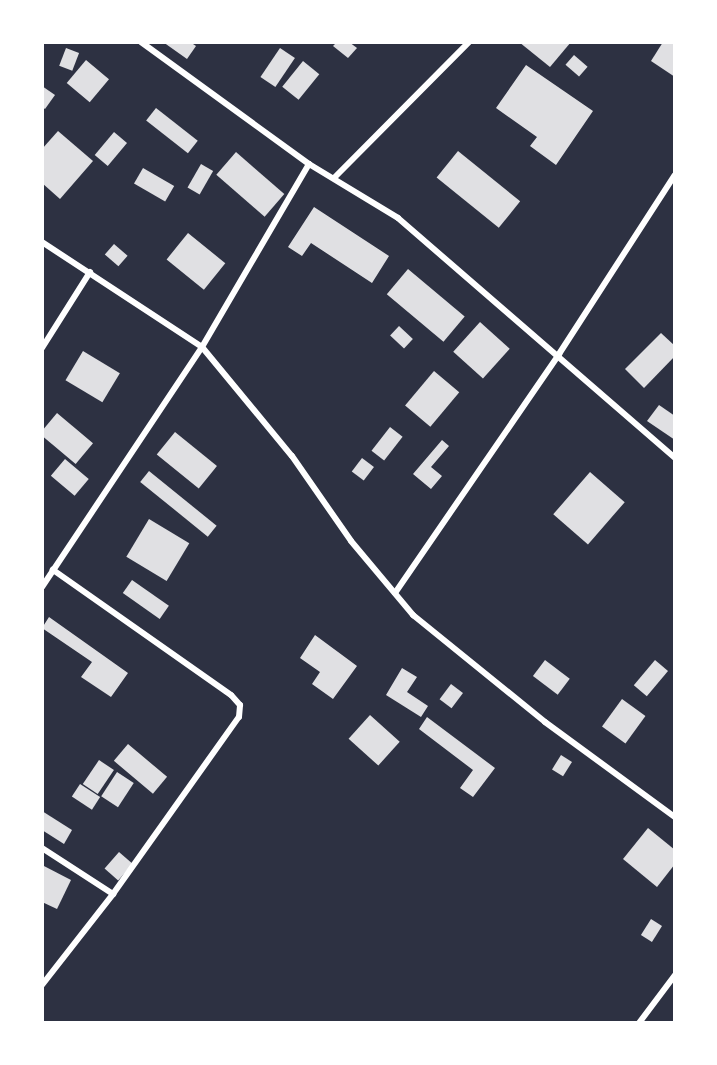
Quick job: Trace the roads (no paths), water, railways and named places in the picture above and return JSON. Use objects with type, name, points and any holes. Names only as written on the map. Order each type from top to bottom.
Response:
[{"type":"street","points":[[141,42],[309,164],[335,177],[398,218],[559,354],[675,458]]},
{"type":"street","points":[[335,177],[469,42]]},
{"type":"street","points":[[42,587],[202,347],[309,164]]},
{"type":"street","points":[[395,593],[559,354],[675,175]]},
{"type":"street","points":[[42,242],[202,347],[292,456],[351,541],[413,615],[536,715],[675,818]]},
{"type":"street","points":[[42,348],[90,272]]},
{"type":"street","points":[[42,985],[113,894],[239,717],[240,705],[53,570]]},
{"type":"street","points":[[42,848],[113,894]]},
{"type":"street","points":[[639,1023],[675,975]]}]
